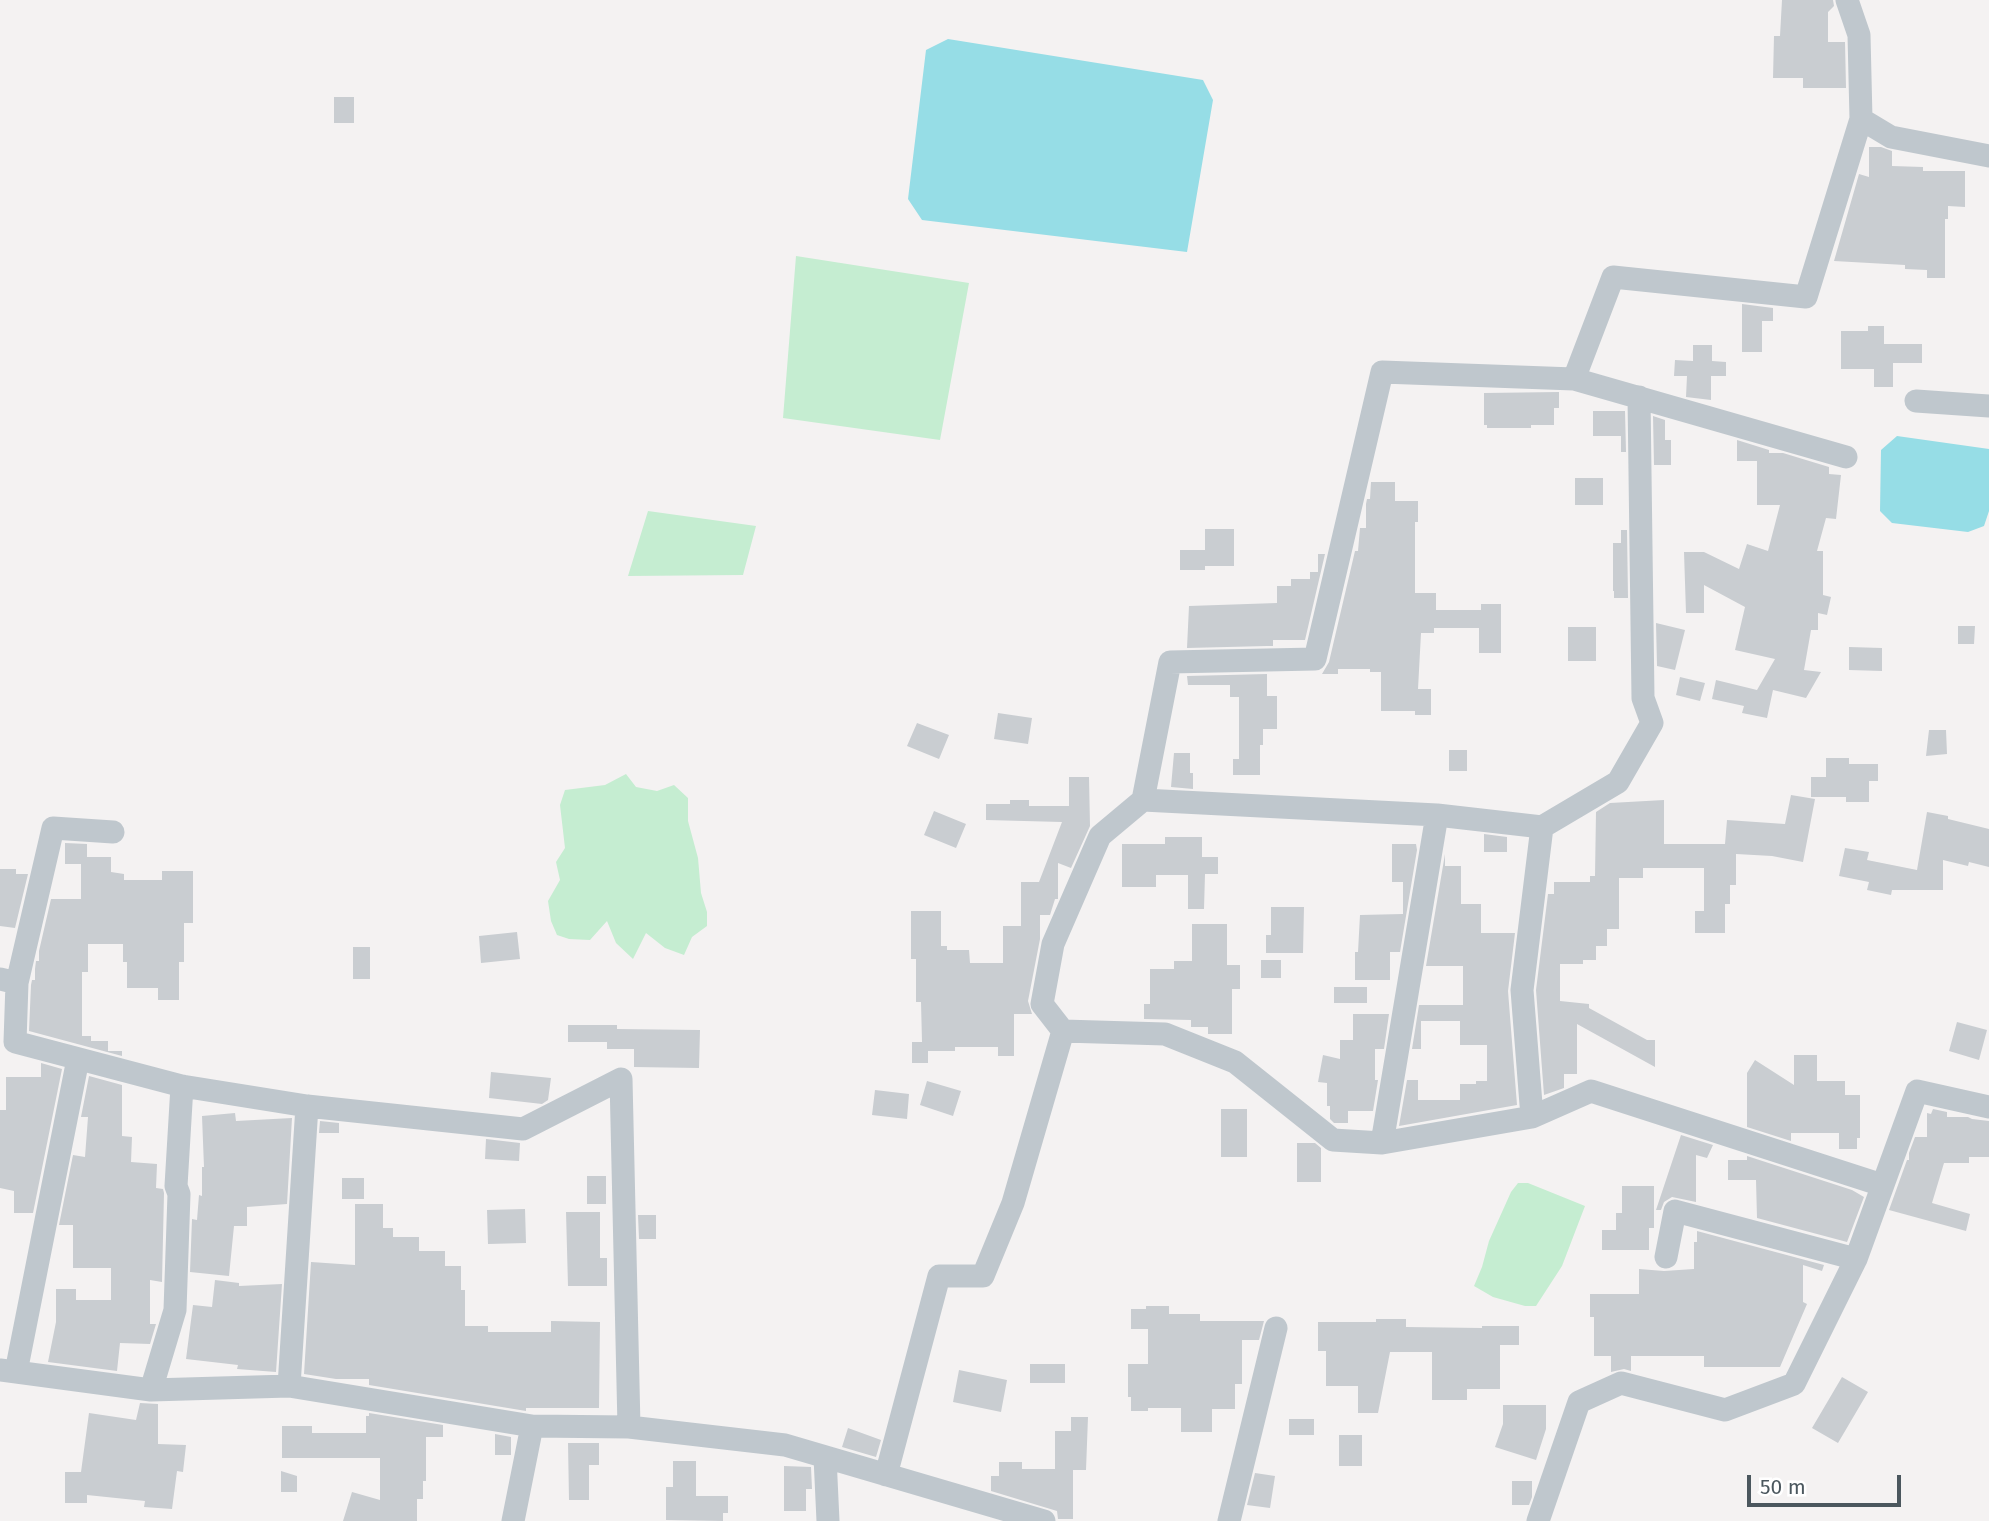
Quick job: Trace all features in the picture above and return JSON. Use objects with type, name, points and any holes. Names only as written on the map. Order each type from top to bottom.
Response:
[{"type":"street","points":[[1574,379],[1613,276],[1806,298],[1861,119],[1859,35],[1847,0]]},
{"type":"street","points":[[1861,119],[1891,137],[1989,156]]},
{"type":"street","points":[[1063,1031],[1042,1004],[1053,944],[1101,836],[1143,800],[1170,662],[1315,659],[1382,372],[1574,379],[1846,457]]},
{"type":"street","points":[[1143,800],[1437,815],[1542,827],[1618,782],[1652,723],[1643,698],[1639,397]]},
{"type":"street","points":[[1916,401],[1989,406]]},
{"type":"street","points":[[1382,1143],[1437,815]]},
{"type":"street","points":[[1532,1117],[1522,990],[1542,827]]},
{"type":"street","points":[[113,832],[53,828],[9,981],[15,1042],[182,1086],[307,1106],[523,1129],[621,1079],[629,1427]]},
{"type":"street","points":[[1063,1031],[1166,1034],[1235,1062],[1333,1140],[1382,1143],[1532,1117],[1591,1091],[1882,1185]]},
{"type":"street","points":[[886,1475],[939,1276],[983,1276],[1013,1203],[1063,1031]]},
{"type":"street","points":[[78,1059],[8,1371],[150,1390],[289,1387],[532,1426],[629,1427],[785,1445],[1044,1521]]},
{"type":"street","points":[[150,1390],[175,1310],[179,1194],[176,1186],[182,1086]]},
{"type":"street","points":[[1538,1521],[1579,1402],[1621,1383],[1724,1410],[1794,1384],[1856,1259],[1917,1091],[1989,1107]]},
{"type":"street","points":[[289,1387],[307,1106]]},
{"type":"street","points":[[1666,1257],[1675,1212],[1856,1259]]},
{"type":"street","points":[[1229,1521],[1276,1328]]},
{"type":"street","points":[[513,1521],[532,1426]]},
{"type":"street","points":[[825,1457],[828,1521]]},
{"type":"green space","points":[[796,256],[969,283],[940,440],[783,418]]},
{"type":"green space","points":[[648,511],[756,526],[743,575],[628,576]]},
{"type":"green space","points":[[626,774],[636,787],[657,791],[674,785],[688,798],[688,821],[698,858],[707,926],[692,937],[684,955],[665,948],[646,933],[633,959],[616,943],[607,921],[590,940],[569,939],[557,935],[551,921],[548,901],[560,880],[556,862],[565,848],[560,805],[565,790],[605,785]]},
{"type":"green space","points":[[1518,1183],[1528,1183],[1585,1206],[1562,1266],[1536,1306],[1525,1306],[1493,1297],[1474,1286],[1489,1241],[1511,1192]]},
{"type":"water","points":[[948,39],[1203,80],[1213,100],[1187,252],[922,220],[908,199],[926,50]]},
{"type":"water","points":[[1897,436],[1989,449],[1989,511],[1984,526],[1968,532],[1892,523],[1880,511],[1881,450]]},
{"type":"building","points":[[1782,0],[1833,0],[1834,6],[1828,12],[1828,42],[1845,42],[1846,88],[1803,88],[1803,78],[1773,78],[1774,36],[1780,36]]},
{"type":"building","points":[[334,97],[354,97],[354,123],[334,123]]},
{"type":"building","points":[[1869,147],[1892,151],[1892,166],[1923,167],[1923,171],[1965,171],[1965,207],[1948,206],[1948,219],[1945,219],[1945,278],[1927,278],[1927,270],[1905,269],[1905,265],[1834,261],[1859,174],[1869,177]]},
{"type":"building","points":[[1742,304],[1773,308],[1773,321],[1762,321],[1762,352],[1742,352]]},
{"type":"building","points":[[1868,326],[1884,326],[1884,344],[1922,344],[1922,363],[1893,363],[1893,387],[1874,387],[1874,369],[1841,369],[1841,331],[1868,331]]},
{"type":"building","points":[[1693,345],[1712,345],[1712,361],[1726,362],[1726,376],[1711,376],[1711,400],[1686,397],[1687,376],[1674,376],[1675,360],[1693,361]]},
{"type":"building","points":[[1559,392],[1559,408],[1554,408],[1554,425],[1487,428],[1487,425],[1484,425],[1484,393]]},
{"type":"building","points":[[1593,411],[1625,411],[1626,452],[1621,452],[1621,436],[1593,436]]},
{"type":"building","points":[[1653,416],[1665,420],[1665,440],[1671,440],[1671,465],[1654,465]]},
{"type":"building","points":[[1737,440],[1769,450],[1769,453],[1783,453],[1829,467],[1829,474],[1841,475],[1836,519],[1826,518],[1817,551],[1823,551],[1823,595],[1831,597],[1827,615],[1818,613],[1818,630],[1811,630],[1804,670],[1821,672],[1806,698],[1773,690],[1767,718],[1742,713],[1744,706],[1712,699],[1716,680],[1757,690],[1775,659],[1735,650],[1745,607],[1704,585],[1704,613],[1686,613],[1684,552],[1704,552],[1739,569],[1747,544],[1768,551],[1780,505],[1757,505],[1757,461],[1737,461]]},
{"type":"building","points":[[1575,478],[1603,478],[1603,505],[1575,505]]},
{"type":"building","points":[[1371,482],[1395,482],[1395,501],[1418,501],[1418,522],[1415,522],[1415,593],[1436,593],[1436,610],[1481,610],[1481,604],[1501,604],[1501,653],[1479,653],[1479,628],[1434,628],[1434,633],[1421,633],[1418,689],[1431,689],[1431,715],[1415,715],[1415,711],[1381,711],[1381,672],[1370,672],[1370,669],[1338,669],[1338,674],[1322,674],[1329,662],[1355,551],[1358,551],[1360,528],[1366,528],[1366,504],[1367,499],[1370,499]]},
{"type":"building","points":[[1205,529],[1234,529],[1234,566],[1205,566],[1205,570],[1180,570],[1180,550],[1205,550]]},
{"type":"building","points":[[1621,530],[1627,530],[1628,598],[1614,598],[1613,543],[1621,543]]},
{"type":"building","points":[[1318,554],[1325,554],[1305,640],[1273,640],[1273,646],[1187,648],[1189,606],[1277,603],[1277,586],[1291,586],[1291,579],[1310,579],[1310,572],[1318,572]]},
{"type":"building","points":[[1656,623],[1685,630],[1675,670],[1657,666]]},
{"type":"building","points":[[1958,626],[1975,626],[1974,644],[1958,644]]},
{"type":"building","points":[[1568,627],[1596,627],[1596,661],[1568,661]]},
{"type":"building","points":[[1849,647],[1882,648],[1882,671],[1849,670]]},
{"type":"building","points":[[1267,674],[1267,696],[1277,696],[1277,729],[1263,729],[1260,775],[1233,775],[1233,759],[1239,759],[1239,697],[1230,697],[1230,685],[1188,685],[1187,676]]},
{"type":"building","points":[[1680,677],[1705,683],[1700,701],[1676,695]]},
{"type":"building","points":[[998,713],[1032,718],[1028,744],[994,739]]},
{"type":"building","points":[[917,723],[949,735],[939,759],[907,746]]},
{"type":"building","points":[[1929,730],[1946,730],[1947,754],[1926,756]]},
{"type":"building","points":[[1449,750],[1467,750],[1467,771],[1449,771]]},
{"type":"building","points":[[1174,753],[1190,753],[1193,789],[1171,787]]},
{"type":"building","points":[[1826,758],[1849,758],[1849,764],[1878,764],[1878,781],[1869,781],[1869,802],[1846,802],[1846,797],[1811,797],[1811,777],[1826,777]]},
{"type":"building","points":[[1069,777],[1089,777],[1090,826],[1071,868],[1058,863],[1058,899],[1055,899],[1050,915],[1040,915],[1040,939],[1028,1001],[1032,1014],[1014,1014],[1014,1056],[998,1056],[998,1047],[955,1047],[955,1051],[928,1051],[928,1063],[912,1063],[912,1042],[922,1042],[921,1002],[916,1002],[916,959],[911,959],[911,911],[941,911],[941,946],[947,946],[947,950],[969,950],[970,963],[1003,963],[1003,926],[1021,926],[1021,882],[1039,882],[1062,822],[986,820],[986,804],[1010,804],[1010,800],[1029,800],[1029,806],[1069,806]]},
{"type":"building","points":[[1791,795],[1815,799],[1803,862],[1772,856],[1736,854],[1736,885],[1730,885],[1730,904],[1725,904],[1725,933],[1695,933],[1695,911],[1704,911],[1704,868],[1643,868],[1643,878],[1619,878],[1619,929],[1607,929],[1607,946],[1596,946],[1596,960],[1583,960],[1583,964],[1560,964],[1560,1001],[1589,1004],[1589,1008],[1647,1040],[1655,1040],[1655,1067],[1577,1024],[1577,1074],[1564,1074],[1564,1088],[1544,1095],[1536,990],[1548,894],[1554,894],[1554,882],[1590,882],[1590,876],[1595,876],[1596,812],[1610,803],[1664,800],[1664,844],[1725,844],[1727,820],[1785,824]]},
{"type":"building","points":[[934,811],[966,824],[956,848],[924,835]]},
{"type":"building","points":[[1927,812],[1989,829],[1989,867],[1969,862],[1968,866],[1943,860],[1943,890],[1892,890],[1891,895],[1867,890],[1869,882],[1839,876],[1845,848],[1869,852],[1867,860],[1917,870]]},
{"type":"building","points":[[1484,834],[1507,837],[1507,852],[1484,852]]},
{"type":"building","points":[[1165,837],[1202,837],[1202,857],[1218,857],[1218,874],[1205,874],[1204,909],[1188,909],[1188,875],[1156,875],[1156,887],[1122,887],[1122,844],[1165,844]]},
{"type":"building","points":[[65,843],[87,844],[87,857],[111,857],[111,872],[124,874],[124,880],[162,880],[162,871],[193,871],[193,923],[184,923],[184,962],[179,962],[179,1000],[158,1000],[158,988],[127,988],[127,962],[123,962],[123,944],[88,944],[88,972],[82,972],[82,1036],[91,1036],[91,1041],[108,1041],[108,1051],[122,1051],[122,1056],[29,1031],[31,985],[32,980],[35,980],[36,961],[39,961],[51,899],[81,899],[81,864],[65,864]]},
{"type":"building","points":[[1392,844],[1416,844],[1417,850],[1400,952],[1390,952],[1390,980],[1355,980],[1355,952],[1358,952],[1360,915],[1403,914],[1403,882],[1392,882]]},
{"type":"building","points":[[1445,854],[1445,866],[1461,866],[1461,904],[1481,904],[1481,933],[1515,933],[1508,991],[1517,1105],[1399,1126],[1407,1080],[1418,1080],[1418,1100],[1460,1100],[1460,1084],[1487,1081],[1487,1045],[1460,1045],[1460,1021],[1421,1021],[1421,1049],[1412,1049],[1419,1005],[1463,1005],[1463,966],[1426,966]]},
{"type":"building","points":[[0,869],[16,869],[16,874],[28,874],[15,928],[0,926]]},
{"type":"building","points":[[1271,907],[1304,907],[1303,953],[1266,953],[1266,935],[1271,935]]},
{"type":"building","points":[[1192,924],[1227,924],[1227,965],[1240,965],[1240,989],[1232,989],[1232,1034],[1208,1034],[1208,1027],[1191,1027],[1191,1020],[1144,1019],[1144,1004],[1150,1004],[1150,969],[1174,969],[1174,961],[1192,961]]},
{"type":"building","points":[[517,932],[520,959],[481,963],[479,936]]},
{"type":"building","points":[[353,947],[370,947],[370,979],[353,979]]},
{"type":"building","points":[[1261,960],[1281,960],[1281,978],[1261,978]]},
{"type":"building","points":[[1334,987],[1367,987],[1367,1003],[1334,1003]]},
{"type":"building","points":[[1353,1014],[1389,1014],[1384,1049],[1375,1049],[1375,1080],[1378,1080],[1373,1111],[1348,1111],[1348,1123],[1334,1123],[1330,1119],[1330,1106],[1327,1106],[1327,1083],[1318,1082],[1323,1055],[1340,1059],[1340,1040],[1353,1040]]},
{"type":"building","points":[[1957,1022],[1987,1030],[1979,1060],[1949,1051]]},
{"type":"building","points":[[568,1025],[617,1025],[617,1029],[700,1030],[699,1068],[634,1067],[634,1049],[607,1049],[607,1042],[568,1042]]},
{"type":"building","points":[[1794,1055],[1817,1055],[1817,1081],[1845,1081],[1845,1095],[1860,1095],[1860,1138],[1857,1138],[1857,1149],[1839,1149],[1839,1133],[1791,1133],[1791,1141],[1747,1127],[1747,1073],[1755,1060],[1794,1085]]},
{"type":"building","points":[[41,1063],[62,1069],[33,1213],[14,1213],[14,1191],[0,1188],[0,1110],[6,1110],[6,1077],[41,1077]]},
{"type":"building","points":[[491,1072],[551,1078],[548,1100],[542,1104],[489,1098]]},
{"type":"building","points":[[89,1076],[122,1085],[122,1136],[132,1137],[131,1162],[157,1164],[156,1188],[163,1189],[164,1193],[162,1282],[150,1280],[150,1324],[156,1324],[150,1344],[120,1343],[117,1371],[48,1362],[56,1322],[56,1289],[76,1289],[76,1300],[111,1300],[111,1268],[73,1268],[73,1225],[59,1225],[73,1155],[85,1157],[88,1117],[81,1117]]},
{"type":"building","points":[[927,1081],[961,1091],[953,1116],[920,1105]]},
{"type":"building","points":[[875,1090],[909,1094],[907,1119],[872,1115]]},
{"type":"building","points":[[1221,1109],[1247,1109],[1247,1157],[1221,1157]]},
{"type":"building","points":[[1933,1109],[1947,1112],[1947,1117],[1989,1121],[1989,1157],[1969,1157],[1969,1163],[1944,1163],[1932,1203],[1970,1214],[1966,1231],[1889,1210],[1915,1137],[1927,1137],[1927,1113],[1931,1114]]},
{"type":"building","points":[[235,1113],[236,1121],[292,1118],[287,1204],[247,1207],[247,1226],[234,1226],[229,1276],[190,1272],[192,1219],[197,1220],[199,1195],[202,1196],[202,1116]]},
{"type":"building","points":[[320,1121],[339,1123],[339,1133],[319,1133]]},
{"type":"building","points":[[1681,1135],[1713,1145],[1707,1158],[1696,1155],[1696,1202],[1672,1197],[1664,1202],[1661,1210],[1656,1210]]},
{"type":"building","points":[[486,1139],[520,1143],[519,1161],[485,1159]]},
{"type":"building","points":[[1297,1143],[1315,1143],[1321,1148],[1321,1182],[1297,1182]]},
{"type":"building","points":[[1747,1156],[1852,1190],[1864,1197],[1847,1242],[1757,1218],[1756,1180],[1728,1180],[1728,1160],[1747,1160]]},
{"type":"building","points":[[587,1176],[606,1176],[606,1204],[587,1204]]},
{"type":"building","points":[[342,1178],[364,1178],[364,1199],[342,1199]]},
{"type":"building","points":[[1622,1186],[1654,1186],[1654,1228],[1649,1228],[1649,1250],[1602,1250],[1602,1230],[1616,1230],[1616,1213],[1622,1213]]},
{"type":"building","points":[[355,1204],[383,1204],[383,1228],[393,1228],[393,1237],[419,1237],[419,1251],[445,1251],[445,1266],[461,1266],[461,1290],[465,1290],[465,1326],[488,1326],[488,1332],[551,1332],[551,1321],[600,1322],[599,1408],[526,1408],[526,1411],[369,1385],[369,1379],[336,1379],[304,1374],[311,1262],[355,1265]]},
{"type":"building","points":[[525,1209],[526,1243],[488,1244],[487,1210]]},
{"type":"building","points":[[566,1212],[600,1212],[600,1258],[607,1258],[607,1286],[568,1286]]},
{"type":"building","points":[[638,1215],[656,1215],[656,1239],[639,1239]]},
{"type":"building","points":[[1697,1231],[1824,1265],[1822,1271],[1803,1265],[1803,1302],[1807,1304],[1780,1367],[1704,1367],[1704,1356],[1631,1356],[1631,1371],[1624,1369],[1611,1372],[1611,1356],[1594,1356],[1594,1317],[1590,1317],[1590,1294],[1639,1294],[1639,1269],[1694,1269],[1694,1242],[1697,1242]]},
{"type":"building","points":[[215,1280],[239,1283],[239,1286],[282,1284],[276,1372],[237,1369],[238,1365],[186,1359],[193,1305],[212,1307]]},
{"type":"building","points":[[1146,1306],[1169,1306],[1169,1314],[1200,1314],[1200,1321],[1264,1321],[1259,1340],[1242,1340],[1242,1384],[1235,1384],[1235,1409],[1212,1409],[1212,1432],[1181,1432],[1181,1408],[1131,1411],[1131,1397],[1128,1397],[1128,1364],[1148,1364],[1148,1329],[1131,1329],[1131,1309],[1146,1309]]},
{"type":"building","points":[[1376,1319],[1406,1319],[1406,1327],[1519,1326],[1519,1345],[1500,1345],[1500,1389],[1467,1389],[1467,1400],[1432,1400],[1432,1352],[1390,1352],[1378,1413],[1358,1413],[1358,1386],[1326,1386],[1326,1351],[1318,1351],[1318,1322],[1376,1322]]},
{"type":"building","points":[[1030,1364],[1065,1364],[1065,1383],[1030,1383]]},
{"type":"building","points":[[959,1370],[1007,1380],[1001,1412],[953,1402]]},
{"type":"building","points":[[1842,1377],[1868,1392],[1838,1443],[1812,1428]]},
{"type":"building","points":[[140,1403],[158,1404],[158,1444],[186,1445],[183,1472],[177,1471],[172,1509],[144,1507],[145,1501],[87,1495],[87,1503],[65,1503],[65,1472],[81,1472],[89,1413],[136,1420]]},
{"type":"building","points":[[1503,1405],[1546,1405],[1546,1429],[1536,1460],[1495,1447],[1503,1424]]},
{"type":"building","points":[[369,1413],[443,1425],[443,1437],[426,1437],[426,1481],[423,1481],[423,1499],[417,1499],[417,1521],[343,1521],[352,1492],[380,1500],[380,1458],[282,1458],[282,1426],[312,1426],[312,1433],[366,1433],[366,1416],[369,1416]]},
{"type":"building","points":[[1071,1417],[1088,1417],[1086,1470],[1073,1470],[1073,1519],[1058,1519],[1057,1511],[991,1491],[991,1476],[999,1476],[999,1462],[1022,1462],[1022,1469],[1055,1469],[1055,1431],[1071,1431]]},
{"type":"building","points":[[1289,1419],[1314,1419],[1314,1435],[1289,1435]]},
{"type":"building","points":[[848,1428],[881,1440],[876,1457],[842,1447]]},
{"type":"building","points":[[495,1434],[511,1437],[511,1455],[495,1455]]},
{"type":"building","points":[[1339,1435],[1362,1435],[1362,1466],[1339,1466]]},
{"type":"building","points":[[568,1443],[599,1443],[599,1465],[589,1465],[589,1500],[569,1500]]},
{"type":"building","points":[[673,1461],[696,1461],[696,1496],[728,1496],[728,1513],[723,1513],[723,1521],[666,1520],[666,1487],[673,1487]]},
{"type":"building","points":[[784,1466],[811,1467],[812,1489],[806,1489],[806,1511],[784,1511]]},
{"type":"building","points":[[281,1471],[297,1476],[297,1492],[281,1492]]},
{"type":"building","points":[[1255,1473],[1275,1476],[1270,1508],[1247,1505]]},
{"type":"building","points":[[1512,1481],[1532,1481],[1529,1505],[1512,1505]]}]
